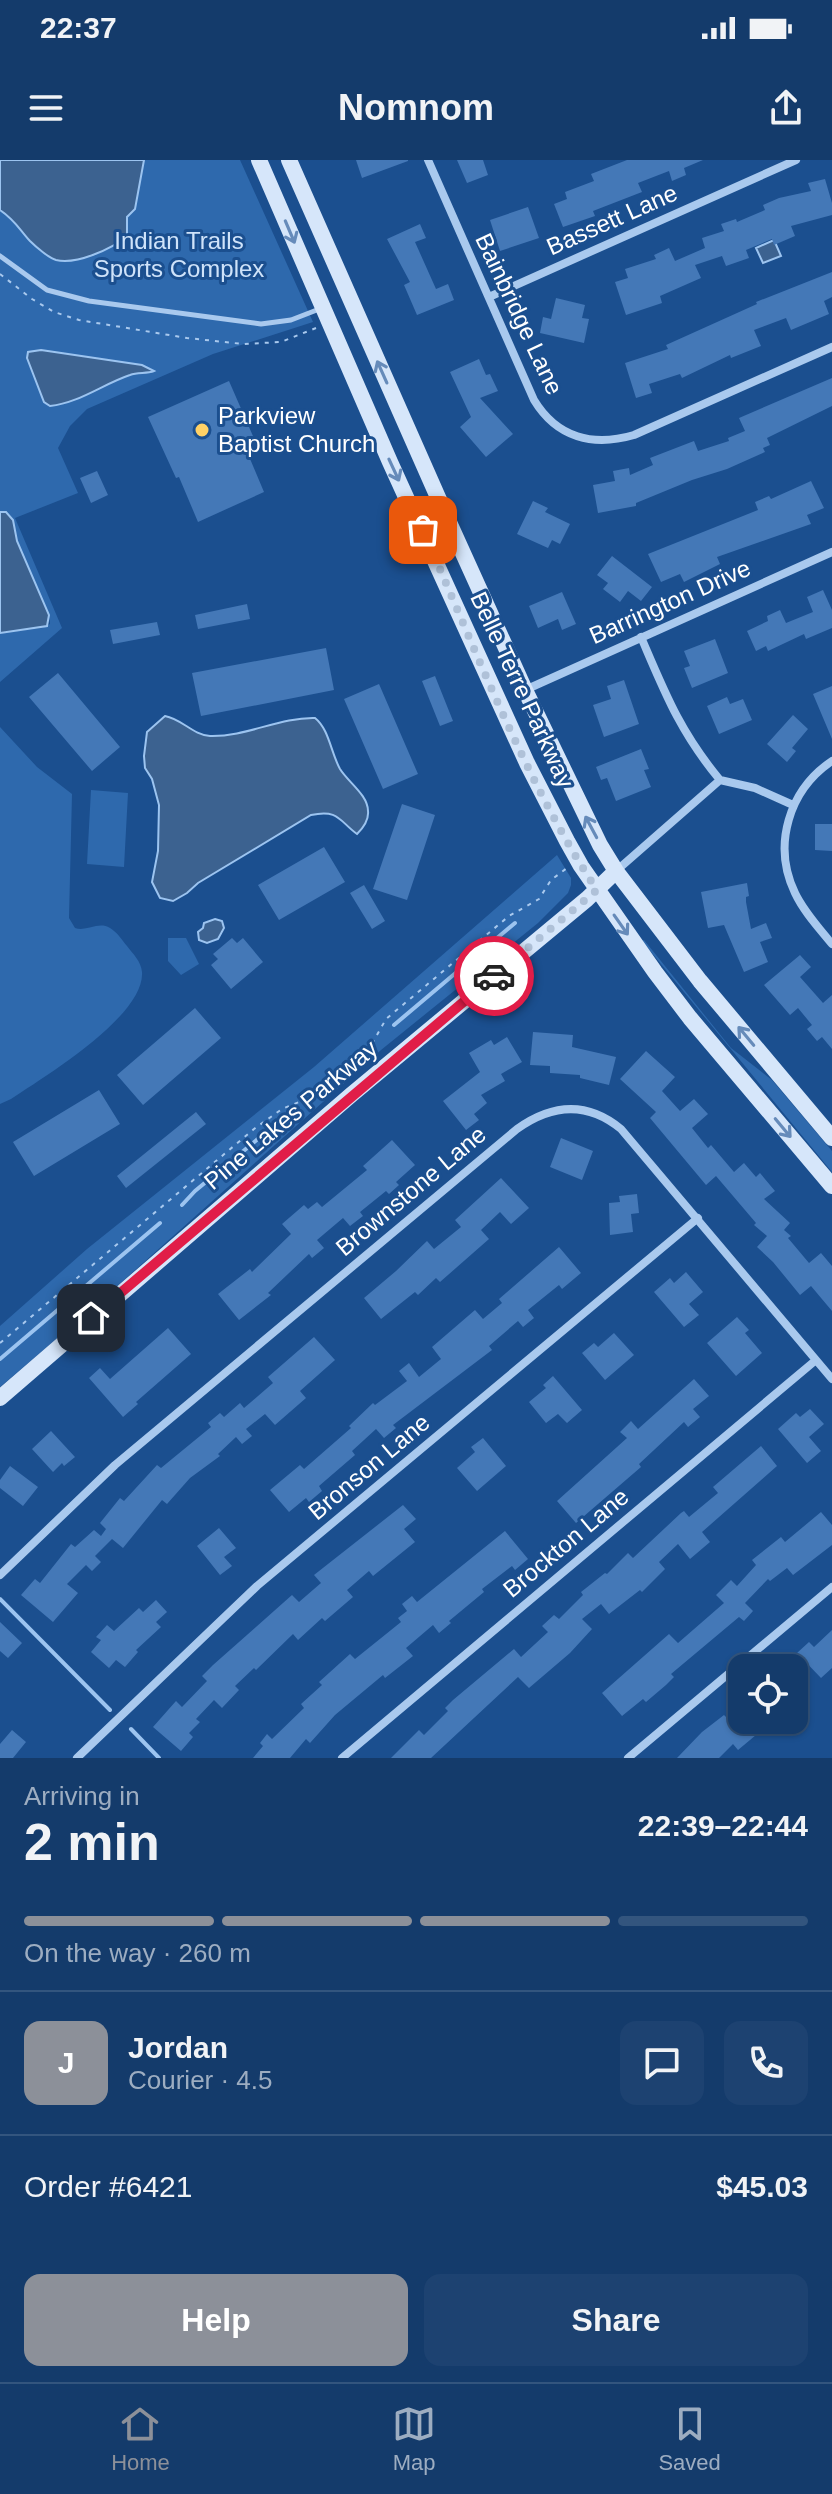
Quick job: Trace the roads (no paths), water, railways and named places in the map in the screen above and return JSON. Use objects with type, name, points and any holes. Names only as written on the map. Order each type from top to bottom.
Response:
[{"type":"main road","name":"Belle Terre Parkway","points":[[259,160],[390,462],[555,819],[597,890],[690,1018],[832,1186]]},
{"type":"main road","name":"Belle Terre Parkway","points":[[289,160],[525,690],[583,812],[616,871],[700,981],[832,1138]]},
{"type":"main road","name":"Pine Lakes Parkway","points":[[0,1398],[616,871]]},
{"type":"street","name":"Bainbridge Lane","points":[[428,160],[539,408],[562,431],[591,440],[611,441],[634,435],[832,347]]},
{"type":"street","name":"Bassett Lane","points":[[489,297],[796,160]]},
{"type":"street","name":"Barrington Drive","points":[[525,690],[832,552]]},
{"type":"street","points":[[641,637],[678,721],[720,780],[755,788],[793,805]]},
{"type":"street","points":[[832,761],[812,777],[793,805],[786,841],[788,877],[802,906],[832,944]]},
{"type":"street","points":[[616,871],[720,780]]},
{"type":"street","name":"Brownstone Lane","points":[[0,1575],[126,1455],[517,1129],[552,1110],[589,1110],[627,1135],[832,1379]]},
{"type":"street","name":"Bronson Lane","points":[[77,1758],[257,1586],[698,1218]]},
{"type":"street","name":"Brockton Lane","points":[[342,1758],[816,1360]]},
{"type":"street","points":[[628,1758],[832,1587]]},
{"type":"lane","points":[[0,256],[40,285],[64,296],[241,323],[276,324],[323,307]]},
{"type":"waterway","points":[[394,1025],[515,923]]},
{"type":"waterway","points":[[182,1205],[276,1124]]},
{"type":"waterway","points":[[0,1359],[160,1223]]},
{"type":"waterway","points":[[0,1599],[110,1710]]},
{"type":"waterway","points":[[131,1729],[159,1758]]},
{"type":"place","name":"Parkview Baptist Church","points":[[202,430]]},
{"type":"park label","name":"Indian Trails Sports Complex","points":[[179,255]]}]
